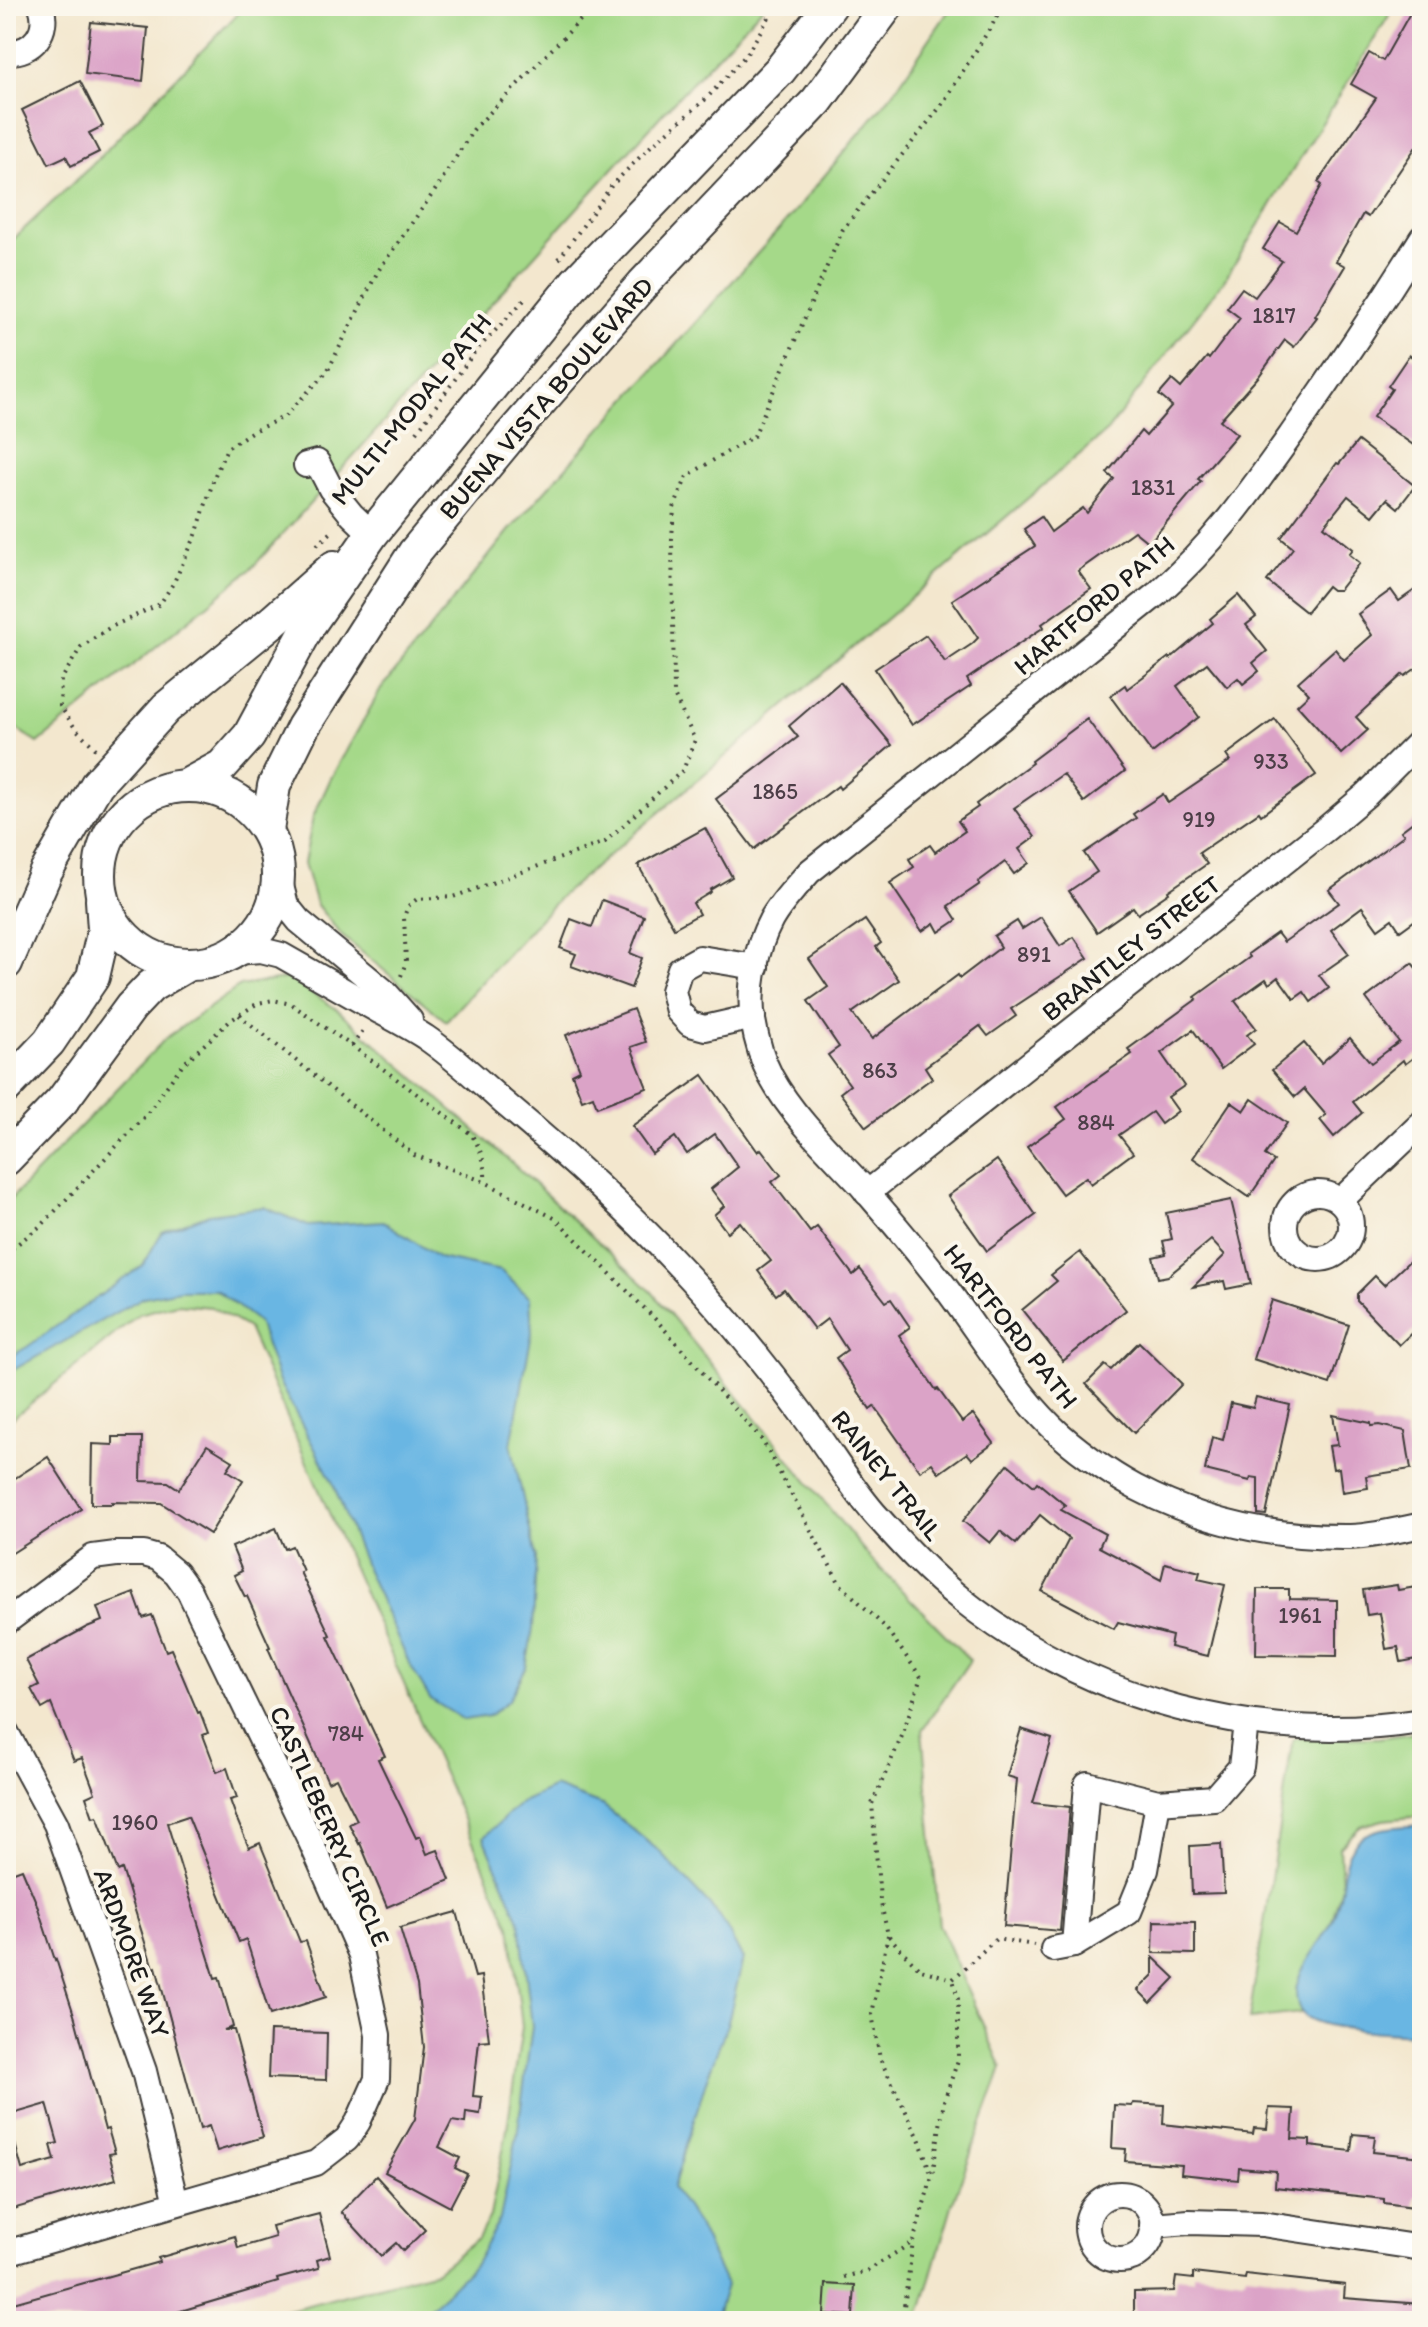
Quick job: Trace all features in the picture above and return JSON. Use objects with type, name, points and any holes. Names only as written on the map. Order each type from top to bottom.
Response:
[{"type":"main road","name":"BUENA VISTA BOULEVARD","points":[[187,785],[222,766],[249,736],[362,524],[576,282],[780,70],[830,6]]},
{"type":"main road","name":"BUENA VISTA BOULEVARD","points":[[267,830],[274,786],[303,727],[414,553],[633,295],[817,101],[887,6]]},
{"type":"main road","points":[[6,963],[46,872],[97,784],[166,708],[273,621],[362,524]]},
{"type":"main road","points":[[6,1087],[49,1042],[93,977],[104,929],[101,892],[101,861],[111,831],[130,807],[157,791],[187,785],[219,790],[246,806],[267,830],[276,853],[279,878],[273,907],[258,933],[236,952],[213,961],[187,965],[164,961],[142,951],[123,935],[109,915],[101,892]]},
{"type":"main road","points":[[6,1159],[62,1101],[131,1007],[151,986],[187,965]]},
{"type":"street","points":[[6,52],[24,50],[40,37],[44,26],[41,6]]},
{"type":"street","name":"HARTFORD PATH","points":[[1422,238],[1320,393],[1205,549],[1158,593],[809,872],[771,920],[759,953],[752,986],[753,1017],[770,1076],[792,1108],[946,1288],[989,1349],[1053,1428],[1133,1486],[1214,1520],[1255,1530],[1353,1537],[1422,1525]]},
{"type":"street","points":[[306,465],[317,462],[331,489],[362,524]]},
{"type":"street","name":"BRANTLEY STREET","points":[[867,1193],[1327,828],[1366,795],[1422,739]]},
{"type":"street","name":"RAINEY TRAIL","points":[[279,878],[286,905],[299,921],[385,992],[425,1037],[566,1154],[667,1253],[727,1317],[871,1509],[906,1549],[961,1599],[1024,1643],[1063,1665],[1175,1708],[1280,1727],[1377,1727],[1422,1721]]},
{"type":"street","name":"RAINEY TRAIL","points":[[236,952],[261,950],[281,955],[425,1037]]},
{"type":"street","points":[[753,1017],[705,1028],[690,1024],[678,1011],[673,991],[680,969],[700,958],[756,967]]},
{"type":"street","points":[[1340,1201],[1422,1123]]},
{"type":"street","name":"CASTLEBERRY CIRCLE","points":[[6,1622],[93,1557],[144,1554],[158,1558],[176,1573],[189,1591],[223,1660],[311,1842],[361,1955],[378,2035],[377,2079],[358,2122],[347,2139],[316,2163],[6,2253]]},
{"type":"street","points":[[1064,1947],[1087,1784],[1158,1802],[1214,1798],[1241,1767],[1246,1722]]},
{"type":"street","name":"ARDMORE WAY","points":[[6,1732],[56,1824],[144,2071],[176,2203]]},
{"type":"street","points":[[1064,1947],[1129,1912],[1146,1870],[1158,1802]]},
{"type":"street","points":[[1152,2225],[1189,2222],[1262,2224],[1422,2248]]},
{"type":"path","points":[[98,752],[75,728],[60,706],[61,680],[81,647],[109,628],[160,604],[196,535],[227,448],[251,432],[284,417],[327,372],[378,271],[473,130],[594,6]]},
{"type":"path","points":[[553,266],[612,185],[652,145],[706,99],[746,55],[776,6]]},
{"type":"path","points":[[400,978],[406,962],[404,917],[408,906],[417,899],[453,897],[605,842],[683,770],[695,740],[674,695],[672,538],[674,508],[687,476],[754,436],[843,229],[941,106],[1004,6]]},
{"type":"path","name":"MULTI-MODAL PATH","points":[[411,441],[474,353],[535,289]]},
{"type":"path","name":"MULTI-MODAL PATH","points":[[311,551],[362,524]]},
{"type":"path","points":[[6,1253],[43,1224],[147,1114],[182,1065],[239,1015],[258,1003],[273,1000],[291,1004],[471,1134],[482,1151],[486,1166],[485,1182]]},
{"type":"path","points":[[239,1015],[414,1155],[485,1182],[556,1219],[679,1346],[762,1440],[840,1584],[885,1627],[921,1677],[902,1736],[872,1804],[880,1899],[888,1935],[872,2014],[880,2059],[919,2138],[932,2176]]},
{"type":"path","points":[[352,1046],[364,1029]]},
{"type":"path","points":[[888,1935],[921,1970],[953,1979]]},
{"type":"path","points":[[953,1979],[996,1939],[1064,1947]]},
{"type":"path","points":[[902,2321],[913,2242],[932,2176],[944,2101],[958,2060],[958,1999],[953,1979]]},
{"type":"path","points":[[844,2277],[867,2271],[913,2242]]},
{"type":"green space","points":[[245,6],[764,6],[665,111],[251,569],[38,743],[6,722],[6,246],[92,165]]},
{"type":"green space","points":[[952,6],[1395,6],[1225,279],[1107,431],[560,897],[446,1021],[342,936],[316,904],[304,863],[313,817],[331,778],[381,689],[509,531],[791,216],[893,93]]},
{"type":"green space","points":[[289,978],[335,1008],[512,1163],[652,1292],[871,1559],[970,1660],[922,1730],[939,1925],[1002,2068],[953,2202],[916,2321],[248,2321],[436,2271],[478,2238],[490,2216],[522,2027],[510,1926],[248,1328],[211,1307],[177,1304],[139,1314],[6,1424],[6,1204],[166,1038],[240,986]]},
{"type":"green space","points":[[1422,1732],[1422,1816],[1361,1826],[1340,1847],[1342,1887],[1331,1923],[1296,1989],[1301,2013],[1249,2019],[1293,1738],[1378,1738]]},
{"type":"water","points":[[264,1207],[308,1226],[383,1221],[439,1258],[501,1271],[530,1298],[532,1333],[511,1444],[536,1557],[533,1629],[526,1668],[509,1700],[489,1716],[464,1720],[430,1699],[409,1663],[365,1566],[332,1481],[279,1382],[258,1322],[216,1290],[180,1290],[144,1297],[6,1374],[6,1359],[143,1265],[162,1232],[209,1214]]},
{"type":"water","points":[[554,1787],[604,1806],[659,1851],[720,1916],[743,1959],[728,2022],[673,2188],[698,2225],[726,2285],[715,2321],[417,2321],[475,2264],[500,2219],[517,2136],[532,2026],[520,1923],[484,1837],[520,1803]]},
{"type":"water","points":[[1422,1825],[1422,2034],[1341,2028],[1311,2020],[1299,2007],[1296,1995],[1298,1982],[1332,1921],[1349,1853],[1368,1833]]},
{"type":"building","points":[[1414,6],[1422,6],[1422,138],[1368,217],[1363,214],[1336,261],[1345,266],[1317,317],[1294,347],[1285,340],[1259,376],[1220,420],[1237,434],[1149,543],[1134,531],[1078,571],[1091,589],[1042,624],[1044,627],[967,679],[971,686],[912,725],[875,669],[926,635],[945,662],[972,644],[978,638],[952,600],[1035,546],[1024,529],[1041,517],[1051,532],[1083,508],[1087,513],[1114,479],[1107,473],[1141,431],[1146,436],[1172,406],[1159,395],[1172,380],[1181,388],[1207,357],[1209,359],[1240,318],[1227,308],[1242,288],[1255,297],[1282,261],[1263,249],[1280,222],[1296,231],[1322,185],[1318,182],[1376,98],[1351,84],[1369,53],[1383,61]]},
{"type":"building","points":[[91,22],[148,28],[143,81],[85,74]]},
{"type":"building","points":[[80,81],[103,126],[89,133],[99,152],[71,166],[66,156],[49,164],[22,110]]},
{"type":"building","points":[[1409,355],[1422,363],[1422,451],[1373,417],[1392,389],[1388,386]]},
{"type":"building","points":[[1358,441],[1415,486],[1398,508],[1387,499],[1373,516],[1348,496],[1324,526],[1353,549],[1349,554],[1360,563],[1339,590],[1327,586],[1306,612],[1267,581],[1293,548],[1281,538],[1337,463]]},
{"type":"building","points":[[1422,585],[1422,664],[1405,676],[1403,674],[1356,717],[1368,730],[1341,754],[1297,705],[1309,694],[1298,682],[1335,649],[1344,660],[1372,635],[1358,614],[1391,590],[1399,601]]},
{"type":"building","points":[[1238,595],[1256,617],[1246,625],[1267,651],[1253,663],[1259,671],[1243,684],[1238,678],[1227,687],[1207,663],[1177,686],[1199,717],[1152,753],[1110,696],[1125,685],[1127,689],[1170,659],[1213,623],[1210,619]]},
{"type":"building","points":[[840,682],[892,745],[840,789],[838,786],[754,849],[716,799],[798,737],[789,726]]},
{"type":"building","points":[[1087,719],[1125,771],[1084,802],[1063,774],[1014,808],[1035,837],[1019,849],[1029,863],[1014,874],[1005,862],[948,906],[957,920],[939,932],[934,923],[922,931],[890,883],[914,867],[909,859],[930,845],[935,852],[965,831],[958,821],[978,807],[976,804]]},
{"type":"building","points":[[1275,719],[1316,775],[1261,815],[1259,812],[1199,853],[1207,864],[1169,893],[1138,914],[1133,907],[1097,932],[1069,891],[1097,872],[1084,853],[1136,818],[1133,814],[1163,794],[1168,803],[1230,761],[1226,755]]},
{"type":"building","points":[[1422,815],[1422,915],[1400,931],[1392,919],[1378,929],[1362,907],[1331,930],[1349,954],[1319,975],[1329,988],[1311,1002],[1304,992],[1294,999],[1278,977],[1269,984],[1266,979],[1235,1001],[1256,1028],[1247,1035],[1254,1044],[1221,1069],[1193,1030],[1161,1053],[1184,1086],[1168,1097],[1178,1111],[1161,1124],[1152,1112],[1119,1135],[1133,1153],[1091,1184],[1086,1177],[1062,1194],[1027,1147],[1066,1119],[1057,1107],[1132,1054],[1128,1049],[1197,999],[1195,997],[1277,933],[1284,942],[1339,903],[1329,890],[1404,835],[1401,831]]},
{"type":"building","points":[[705,828],[732,877],[693,903],[699,914],[674,928],[638,865]]},
{"type":"building","points":[[602,900],[644,916],[630,953],[642,958],[631,988],[571,966],[576,954],[560,948],[571,919],[592,927]]},
{"type":"building","points":[[1041,917],[1060,946],[1074,937],[1088,958],[1011,1009],[1016,1016],[988,1036],[980,1026],[925,1067],[932,1078],[866,1127],[840,1093],[850,1085],[828,1055],[839,1047],[808,1001],[828,987],[809,959],[865,920],[881,943],[876,947],[899,980],[852,1013],[872,1039],[1001,947],[994,936],[1017,921],[1022,929]]},
{"type":"building","points":[[1412,963],[1422,975],[1422,1051],[1405,1064],[1403,1060],[1353,1102],[1362,1113],[1334,1137],[1320,1120],[1326,1115],[1304,1089],[1295,1097],[1272,1070],[1304,1043],[1321,1063],[1350,1038],[1371,1063],[1399,1042],[1366,998]]},
{"type":"building","points":[[633,1009],[646,1042],[631,1047],[647,1088],[597,1107],[593,1096],[582,1100],[572,1074],[580,1070],[566,1035]]},
{"type":"building","points":[[703,1075],[758,1152],[761,1149],[781,1175],[772,1182],[810,1232],[817,1227],[853,1275],[860,1269],[886,1302],[891,1299],[910,1327],[899,1335],[936,1390],[962,1422],[973,1414],[994,1443],[972,1459],[967,1453],[939,1473],[932,1463],[920,1471],[874,1406],[870,1409],[836,1358],[847,1350],[827,1319],[814,1329],[784,1289],[776,1295],[758,1271],[771,1261],[740,1222],[727,1232],[714,1215],[724,1206],[711,1189],[738,1167],[715,1134],[687,1154],[675,1137],[652,1154],[632,1126]]},
{"type":"building","points":[[1252,1099],[1287,1123],[1265,1155],[1274,1161],[1249,1197],[1193,1158],[1231,1102],[1244,1111]]},
{"type":"building","points":[[997,1160],[1036,1215],[987,1251],[948,1196]]},
{"type":"building","points":[[1231,1200],[1251,1284],[1226,1289],[1224,1281],[1193,1287],[1225,1255],[1211,1240],[1168,1276],[1158,1278],[1153,1257],[1166,1254],[1163,1241],[1172,1239],[1166,1213]]},
{"type":"building","points":[[1422,1249],[1422,1323],[1399,1345],[1357,1301],[1357,1294],[1375,1276],[1384,1285]]},
{"type":"building","points":[[1080,1252],[1126,1310],[1063,1361],[1022,1310],[1057,1281],[1051,1275]]},
{"type":"building","points":[[1272,1300],[1349,1325],[1330,1384],[1253,1359]]},
{"type":"building","points":[[1139,1342],[1182,1384],[1134,1433],[1086,1384],[1105,1365],[1111,1370]]},
{"type":"building","points":[[1256,1397],[1290,1405],[1266,1515],[1258,1514],[1258,1478],[1251,1477],[1250,1481],[1205,1470],[1212,1437],[1223,1440],[1231,1403],[1253,1408]]},
{"type":"building","points":[[1333,1415],[1371,1423],[1371,1426],[1405,1431],[1411,1469],[1366,1476],[1368,1488],[1342,1492],[1339,1468],[1333,1469],[1329,1446],[1338,1445]]},
{"type":"building","points":[[113,1437],[142,1437],[141,1481],[168,1482],[179,1489],[207,1445],[233,1461],[227,1470],[243,1480],[210,1534],[161,1503],[91,1504],[92,1444],[113,1445]]},
{"type":"building","points":[[48,1457],[81,1509],[6,1557],[6,1484]]},
{"type":"building","points":[[1008,1464],[1034,1486],[1037,1482],[1065,1505],[1061,1510],[1105,1534],[1099,1547],[1161,1580],[1165,1563],[1200,1572],[1198,1579],[1225,1585],[1208,1656],[1170,1647],[1172,1636],[1118,1622],[1114,1629],[1042,1591],[1069,1539],[1040,1515],[1016,1544],[1000,1531],[990,1543],[963,1521]]},
{"type":"building","points":[[276,1528],[285,1549],[292,1546],[328,1636],[385,1756],[378,1759],[416,1838],[420,1836],[427,1854],[438,1850],[450,1880],[387,1907],[349,1824],[357,1820],[336,1778],[328,1782],[247,1596],[234,1575],[242,1571],[232,1547]]},
{"type":"building","points":[[1397,1585],[1398,1590],[1422,1586],[1422,1658],[1401,1662],[1398,1647],[1386,1649],[1380,1613],[1367,1615],[1363,1590]]},
{"type":"building","points":[[1257,1589],[1289,1589],[1289,1599],[1337,1600],[1337,1656],[1256,1655]]},
{"type":"building","points":[[134,1593],[143,1618],[152,1615],[166,1651],[171,1649],[208,1733],[203,1735],[217,1772],[227,1768],[237,1798],[230,1800],[249,1848],[260,1843],[300,1942],[306,1941],[326,1997],[270,2015],[246,1939],[239,1942],[188,1816],[167,1823],[232,2023],[233,2027],[224,2030],[234,2030],[263,2137],[217,2151],[209,2126],[200,2129],[156,1967],[153,1968],[122,1869],[118,1871],[97,1816],[93,1817],[86,1797],[95,1793],[82,1758],[74,1761],[51,1704],[42,1709],[31,1689],[39,1685],[26,1660],[102,1621],[97,1607]]},
{"type":"building","points":[[1021,1729],[1052,1739],[1033,1803],[1070,1807],[1060,1931],[1004,1926],[1017,1779],[1007,1776]]},
{"type":"building","points":[[1221,1844],[1224,1893],[1192,1894],[1190,1846]]},
{"type":"building","points":[[22,1869],[75,2018],[105,2130],[108,2129],[115,2153],[109,2154],[116,2179],[6,2211],[6,2130],[11,2129],[22,2169],[55,2160],[51,2145],[58,2143],[47,2104],[6,2116],[6,1875]]},
{"type":"building","points":[[457,1912],[475,1977],[481,1976],[489,2040],[479,2041],[473,2096],[482,2097],[480,2114],[466,2112],[465,2123],[452,2121],[439,2147],[460,2158],[455,2168],[467,2174],[450,2207],[385,2172],[415,2119],[424,2047],[417,1985],[400,1928]]},
{"type":"building","points":[[1154,1921],[1195,1922],[1195,1954],[1153,1953]]},
{"type":"building","points":[[1153,1957],[1175,1978],[1151,2003],[1138,1990],[1153,1975]]},
{"type":"building","points":[[270,2031],[327,2033],[326,2080],[268,2078]]},
{"type":"building","points":[[1133,2103],[1164,2105],[1163,2124],[1253,2134],[1254,2128],[1267,2129],[1269,2108],[1294,2109],[1292,2139],[1310,2140],[1310,2146],[1351,2151],[1353,2134],[1375,2136],[1373,2152],[1422,2157],[1422,2197],[1415,2196],[1414,2207],[1384,2203],[1384,2199],[1275,2187],[1276,2171],[1239,2168],[1238,2180],[1181,2174],[1182,2165],[1125,2161],[1126,2149],[1112,2148],[1114,2105],[1132,2106]]},
{"type":"building","points":[[376,2176],[425,2230],[403,2251],[396,2243],[381,2256],[341,2212]]},
{"type":"building","points":[[319,2214],[330,2256],[317,2260],[319,2268],[164,2316],[166,2321],[6,2321],[6,2305],[159,2262],[158,2258],[235,2236],[238,2248],[275,2237],[272,2226]]},
{"type":"building","points":[[1193,2273],[1245,2279],[1246,2274],[1345,2285],[1344,2298],[1422,2304],[1422,2321],[1232,2321],[1203,2318],[1203,2321],[1134,2321],[1134,2292],[1174,2291],[1176,2277],[1193,2279]]},
{"type":"building","points":[[826,2284],[855,2286],[853,2316],[824,2314]]}]
